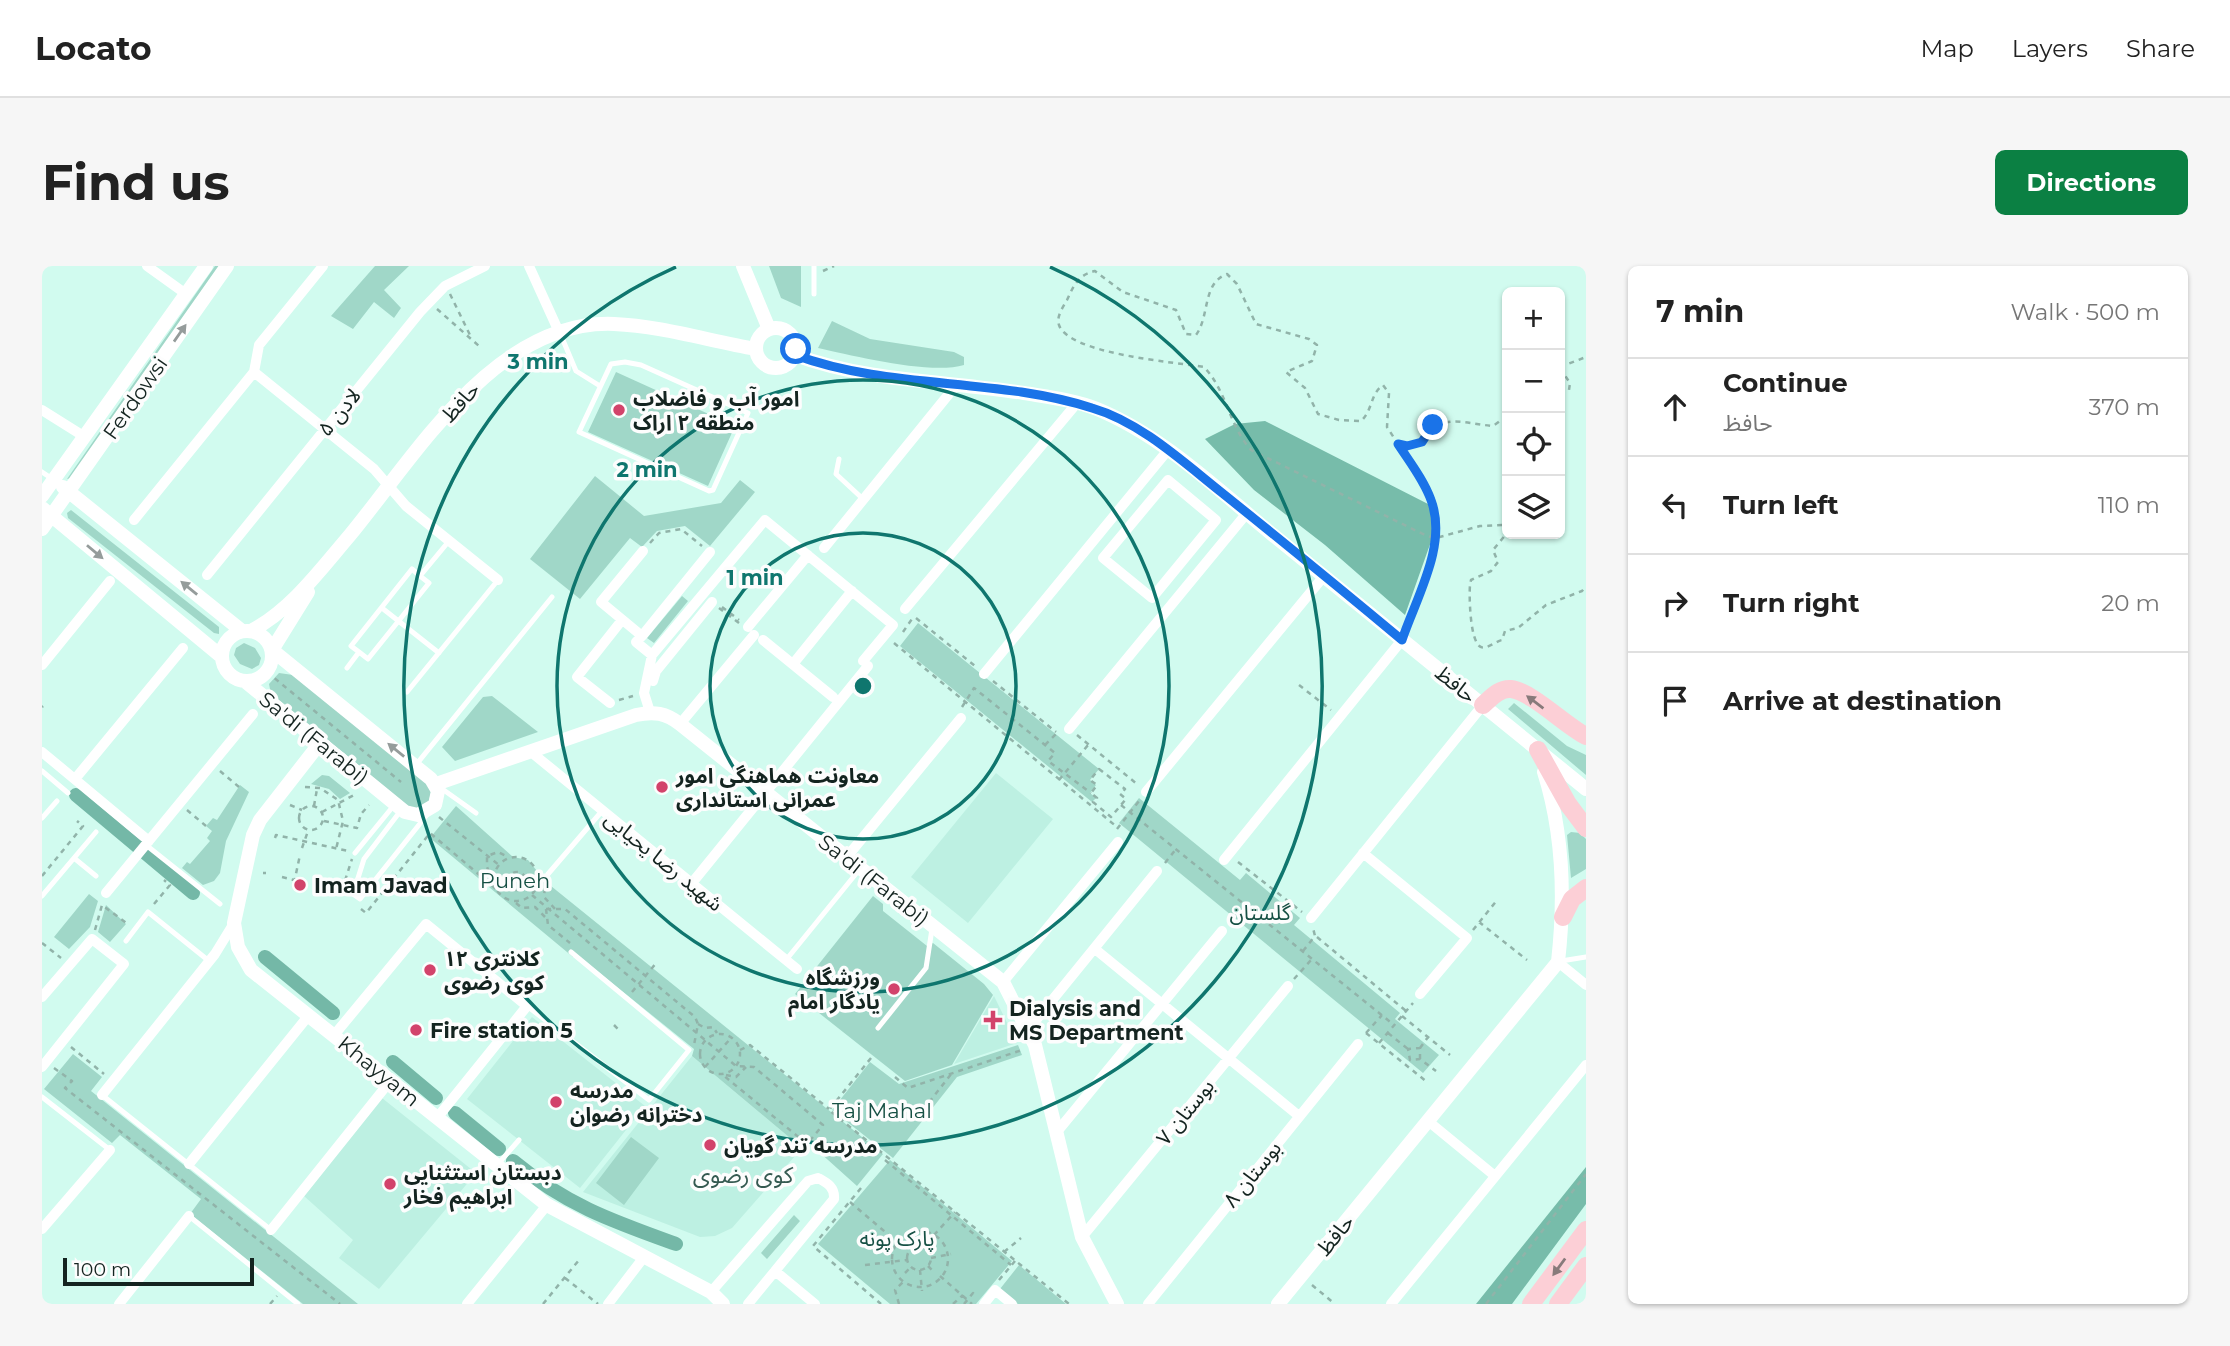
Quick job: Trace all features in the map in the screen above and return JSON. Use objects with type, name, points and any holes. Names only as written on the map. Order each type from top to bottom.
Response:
[{"type":"highway","points":[[1483,705],[1496,692],[1510,688],[1524,693],[1586,736]]},
{"type":"highway","points":[[1538,750],[1568,804],[1586,828]]},
{"type":"highway","points":[[1563,917],[1572,899],[1586,888]]},
{"type":"highway","points":[[1531,1304],[1586,1230]]},
{"type":"highway","points":[[1558,1304],[1586,1266]]},
{"type":"highway","points":[[1564,1304],[1586,1288]]},
{"type":"street","points":[[147,266],[186,294]]},
{"type":"street","name":"Ferdowsi","points":[[42,496],[48,476],[85,437],[206,266]]},
{"type":"street","name":"Ferdowsi","points":[[42,529],[47,512],[69,492],[226,266]]},
{"type":"street","points":[[134,520],[254,372],[260,345],[323,266]]},
{"type":"street","name":"لادن ۵","points":[[207,575],[444,286],[485,266]]},
{"type":"street","points":[[529,266],[559,332]]},
{"type":"street","points":[[744,266],[769,329]]},
{"type":"street","name":"حافظ","points":[[334,553],[457,403],[482,378],[532,343],[559,332],[612,324],[755,349]]},
{"type":"street","points":[[769,329],[782,329],[790,333],[795,342],[795,355],[788,365],[776,369],[764,365],[755,349],[759,337],[769,329]]},
{"type":"street","name":"حافظ","points":[[795,355],[828,367],[1077,403],[1129,425],[1168,450],[1586,789]]},
{"type":"street","points":[[254,372],[390,486],[406,506],[498,580]]},
{"type":"street","points":[[824,548],[957,384]]},
{"type":"street","points":[[905,609],[1077,403]]},
{"type":"street","points":[[42,410],[85,437]]},
{"type":"street","points":[[984,674],[1168,450]]},
{"type":"street","points":[[1151,470],[1159,491]]},
{"type":"street","points":[[47,512],[222,657],[229,674],[246,682],[259,679],[267,672],[272,664],[272,650],[266,638],[246,631],[48,476]]},
{"type":"street","points":[[1168,480],[1216,520],[1152,598],[1104,558],[1159,491],[1168,480]]},
{"type":"street","points":[[1069,729],[1247,513]]},
{"type":"street","points":[[647,702],[656,671],[765,520],[893,625],[866,664],[692,883]]},
{"type":"street","points":[[642,636],[601,602],[643,551]]},
{"type":"street","points":[[652,655],[636,642],[710,552]]},
{"type":"street","points":[[222,657],[227,640],[282,610],[334,553]]},
{"type":"street","points":[[272,650],[334,553]]},
{"type":"street","points":[[680,724],[755,634],[808,555]]},
{"type":"street","points":[[1146,792],[1324,576]]},
{"type":"street","points":[[688,579],[708,597]]},
{"type":"street","points":[[42,665],[110,581]]},
{"type":"street","points":[[793,664],[852,591]]},
{"type":"street","points":[[647,702],[652,655],[708,597]]},
{"type":"street","points":[[610,703],[576,677],[622,620]]},
{"type":"street","points":[[755,634],[833,697]]},
{"type":"street","points":[[1226,857],[1402,640]]},
{"type":"street","points":[[75,779],[183,649]]},
{"type":"street","name":"Sa'di (Farabi)","points":[[272,650],[411,771],[436,785]]},
{"type":"street","name":"Sa'di (Farabi)","points":[[246,682],[398,806]]},
{"type":"street","points":[[398,806],[418,815],[430,810],[437,798],[436,785],[531,752],[647,702]]},
{"type":"street","name":"Sa'di (Farabi)","points":[[647,702],[680,724],[1003,982],[1035,1045],[1082,1237],[1117,1304]]},
{"type":"street","points":[[1311,918],[1483,705]]},
{"type":"street","points":[[106,893],[253,714]]},
{"type":"street","points":[[846,858],[961,718]]},
{"type":"street","name":"Khayyam","points":[[320,743],[256,827],[234,923],[238,947],[251,970],[335,1034],[496,1167],[547,1205],[711,1292],[723,1304]]},
{"type":"street","points":[[1538,750],[1556,820],[1563,917],[1558,962],[1586,985]]},
{"type":"street","points":[[42,752],[148,843]]},
{"type":"street","name":"شهید رضا یحیایی","points":[[531,752],[797,969]]},
{"type":"street","points":[[1003,982],[1118,842]]},
{"type":"street","points":[[1363,853],[1467,938],[1420,994]]},
{"type":"street","points":[[1028,1030],[1157,872]]},
{"type":"street","points":[[102,1095],[209,961],[234,923]]},
{"type":"street","points":[[335,1034],[426,923],[527,1006],[437,1118]]},
{"type":"street","points":[[1056,1133],[1222,931]]},
{"type":"street","points":[[42,998],[68,964],[92,939],[124,964],[44,1065]]},
{"type":"street","points":[[1095,948],[1298,1116]]},
{"type":"street","name":"حافظ","points":[[1279,1304],[1558,962]]},
{"type":"street","name":"بوستان ۷","points":[[1082,1237],[1287,986]]},
{"type":"street","points":[[189,1164],[309,1014]]},
{"type":"street","name":"بوستان ۸","points":[[1148,1304],[1357,1044]]},
{"type":"street","points":[[1391,1304],[1586,1065]]},
{"type":"street","points":[[271,1230],[391,1080]]},
{"type":"street","points":[[1428,1121],[1495,1176]]},
{"type":"street","points":[[42,1230],[110,1150]]},
{"type":"street","points":[[711,1292],[808,1181],[818,1178],[827,1183],[833,1189],[834,1199],[748,1304]]},
{"type":"street","points":[[467,1304],[547,1205]]},
{"type":"street","points":[[119,1304],[189,1216]]},
{"type":"street","points":[[608,1304],[644,1257]]},
{"type":"street","points":[[775,1271],[815,1304]]},
{"type":"street","points":[[984,1304],[995,1290],[1012,1304]]},
{"type":"lane","points":[[814,266],[814,294]]},
{"type":"lane","points":[[559,332],[576,371],[600,386]]},
{"type":"lane","points":[[625,362],[641,365],[748,413],[713,490],[709,491],[579,432],[600,386],[611,364],[625,362]]},
{"type":"lane","points":[[839,459],[836,474],[863,499]]},
{"type":"lane","points":[[420,576],[449,541]]},
{"type":"lane","points":[[412,569],[429,583],[368,659],[351,646],[382,608],[412,569]]},
{"type":"lane","points":[[407,692],[498,580]]},
{"type":"lane","points":[[411,771],[552,597]]},
{"type":"lane","points":[[382,608],[439,653]]},
{"type":"lane","points":[[347,668],[359,652]]},
{"type":"lane","points":[[42,771],[68,793]]},
{"type":"lane","points":[[436,785],[448,790],[477,813]]},
{"type":"lane","points":[[42,818],[57,801]]},
{"type":"lane","points":[[398,806],[364,859],[354,894],[360,899],[430,810]]},
{"type":"lane","points":[[355,853],[398,806]]},
{"type":"lane","points":[[548,874],[602,811]]},
{"type":"lane","points":[[42,895],[96,832]]},
{"type":"lane","points":[[148,843],[220,904]]},
{"type":"lane","points":[[74,858],[96,876]]},
{"type":"lane","points":[[786,960],[860,869]]},
{"type":"lane","points":[[126,941],[148,912],[209,961]]},
{"type":"lane","points":[[878,1028],[926,968],[932,926]]},
{"type":"lane","points":[[527,1006],[649,1100],[689,1050],[571,952]]},
{"type":"lane","points":[[1558,962],[1586,957]]},
{"type":"lane","points":[[102,1095],[271,1230]]},
{"type":"lane","points":[[42,1097],[110,1150]]},
{"type":"lane","points":[[496,1167],[519,1140]]},
{"type":"lane","points":[[189,1216],[298,1304]]},
{"type":"path","points":[[814,276],[834,266]]},
{"type":"path","points":[[1402,640],[1436,538],[1438,524],[1431,499],[1387,427],[1389,393],[1383,385],[1376,390],[1368,414],[1361,421],[1339,420],[1318,414],[1305,388],[1286,372],[1312,361],[1317,345],[1309,339],[1256,324],[1237,284],[1227,274],[1217,277],[1210,289],[1204,324],[1196,335],[1186,334],[1176,310],[1123,292],[1095,271],[1078,278],[1058,318],[1059,326],[1068,337],[1096,350],[1204,368],[1217,381],[1241,439],[1251,450],[1436,538],[1480,526],[1503,526],[1507,530],[1493,550],[1498,562],[1491,570],[1471,580],[1470,585],[1474,639],[1480,647],[1485,648],[1502,640],[1505,631],[1518,628],[1546,605],[1582,591],[1586,586]]},
{"type":"path","points":[[444,286],[461,311],[470,335]]},
{"type":"path","points":[[430,302],[470,335],[479,346]]},
{"type":"path","points":[[1565,366],[1586,357]]},
{"type":"path","points":[[1565,376],[1570,383],[1569,390],[1565,390]]},
{"type":"path","points":[[1398,444],[1407,446],[1422,442],[1433,425],[1443,422],[1493,426],[1502,420]]},
{"type":"path","points":[[643,551],[659,533],[681,528],[710,552]]},
{"type":"path","points":[[708,597],[755,634]]},
{"type":"path","points":[[708,597],[755,634]]},
{"type":"path","points":[[905,609],[916,618],[894,644],[1118,827],[1146,792],[1069,729]]},
{"type":"path","points":[[267,672],[401,782],[411,771]]},
{"type":"path","points":[[1299,685],[1339,716]]},
{"type":"path","points":[[963,701],[974,688],[1055,753],[1048,761],[1097,798],[1093,802],[1111,817],[1126,799],[1120,794],[1125,789],[1099,769],[1090,780],[1097,785],[1091,793]]},
{"type":"path","points":[[610,703],[647,702]]},
{"type":"path","points":[[1045,745],[1056,732]]},
{"type":"path","points":[[1059,780],[1088,745]]},
{"type":"path","points":[[212,765],[239,787]]},
{"type":"path","points":[[305,787],[318,787],[330,792],[339,803],[342,826],[336,849]]},
{"type":"path","points":[[314,806],[318,787]]},
{"type":"path","points":[[322,812],[356,794]]},
{"type":"path","points":[[180,804],[206,826]]},
{"type":"path","points":[[290,805],[302,810],[314,806]]},
{"type":"path","points":[[324,821],[357,828],[361,814],[369,805]]},
{"type":"path","points":[[1121,805],[1394,1025]]},
{"type":"path","points":[[314,806],[322,812],[324,821]]},
{"type":"path","points":[[302,810],[299,822],[308,831]]},
{"type":"path","points":[[430,810],[499,865]]},
{"type":"path","points":[[42,876],[83,826],[76,821]]},
{"type":"path","points":[[308,831],[317,830],[324,821]]},
{"type":"path","points":[[302,848],[308,831]]},
{"type":"path","points":[[355,904],[366,913],[430,833],[496,888]]},
{"type":"path","points":[[275,838],[276,835],[353,853],[342,890]]},
{"type":"path","points":[[1157,872],[1176,849]]},
{"type":"path","points":[[487,856],[498,852],[509,858],[528,860],[536,870],[538,880],[532,895],[515,902]]},
{"type":"path","points":[[282,877],[294,881],[300,855]]},
{"type":"path","points":[[487,856],[487,867],[502,898],[515,902],[522,908],[535,907],[545,917]]},
{"type":"path","points":[[1226,857],[1311,918],[1315,936],[1406,1011],[1379,1043]]},
{"type":"path","points":[[494,881],[499,865],[509,858]]},
{"type":"path","points":[[513,872],[519,872],[524,875],[525,884],[521,889],[513,889],[507,880],[513,872]]},
{"type":"path","points":[[148,912],[170,885],[164,880]]},
{"type":"path","points":[[538,880],[545,886],[544,897],[555,909]]},
{"type":"path","points":[[532,895],[736,1066],[754,1067],[823,1125],[807,1144],[723,1074]]},
{"type":"path","points":[[1467,938],[1498,899]]},
{"type":"path","points":[[92,939],[103,905],[134,930]]},
{"type":"path","points":[[546,909],[565,909],[695,1017],[698,1024],[705,1028],[713,1027],[717,1034]]},
{"type":"path","points":[[1479,922],[1527,960]]},
{"type":"path","points":[[1303,951],[1315,936]]},
{"type":"path","points":[[42,943],[68,964]]},
{"type":"path","points":[[1287,986],[1312,958]]},
{"type":"path","points":[[627,997],[657,962]]},
{"type":"path","points":[[1382,1015],[1366,1033],[1427,1082]]},
{"type":"path","points":[[1402,1016],[1450,1055]]},
{"type":"path","points":[[694,1031],[698,1024]]},
{"type":"path","points":[[614,1025],[620,1031]]},
{"type":"path","points":[[1388,1033],[1408,1049],[1410,1060]]},
{"type":"path","points":[[705,1067],[700,1052],[705,1040],[717,1034],[732,1037],[740,1050],[736,1066],[723,1074]]},
{"type":"path","points":[[705,1067],[732,1037]]},
{"type":"path","points":[[1420,1059],[1420,1048],[1428,1037]]},
{"type":"path","points":[[63,1040],[113,1081]]},
{"type":"path","points":[[740,1050],[750,1045],[1069,1304]]},
{"type":"path","points":[[895,1077],[908,1088],[1035,1045]]},
{"type":"path","points":[[1408,1049],[1420,1048]]},
{"type":"path","points":[[829,1110],[871,1058]]},
{"type":"path","points":[[1406,1065],[1410,1060],[1420,1059],[1436,1071]]},
{"type":"path","points":[[44,1065],[72,1081],[65,1088],[340,1304]]},
{"type":"path","points":[[705,1067],[736,1077],[746,1067]]},
{"type":"path","points":[[923,1110],[952,1073]]},
{"type":"path","points":[[885,1160],[1011,1265]]},
{"type":"path","points":[[1486,1304],[1586,1174]]},
{"type":"path","points":[[861,1188],[813,1246],[881,1304]]},
{"type":"path","points":[[850,1202],[897,1242]]},
{"type":"path","points":[[934,1235],[955,1211]]},
{"type":"path","points":[[918,1229],[934,1235],[949,1254],[941,1277],[922,1289],[903,1282],[891,1262],[897,1242],[918,1229]]},
{"type":"path","points":[[918,1238],[919,1247]]},
{"type":"path","points":[[1004,1252],[1012,1242],[1021,1238]]},
{"type":"path","points":[[1007,1239],[1012,1242]]},
{"type":"path","points":[[926,1249],[933,1242]]},
{"type":"path","points":[[904,1246],[910,1251]]},
{"type":"path","points":[[919,1247],[926,1249],[931,1258],[928,1266],[920,1270],[911,1267],[907,1259],[910,1251],[919,1247]]},
{"type":"path","points":[[992,1251],[1000,1248]]},
{"type":"path","points":[[931,1258],[949,1254]]},
{"type":"path","points":[[864,1265],[907,1259]]},
{"type":"path","points":[[543,1304],[579,1260]]},
{"type":"path","points":[[928,1266],[934,1272]]},
{"type":"path","points":[[905,1273],[911,1267]]},
{"type":"path","points":[[920,1270],[922,1289]]},
{"type":"path","points":[[1301,1276],[1335,1304]]},
{"type":"path","points":[[941,1277],[972,1304]]},
{"type":"path","points":[[565,1278],[598,1304]]},
{"type":"path","points":[[899,1304],[895,1290],[903,1282]]},
{"type":"path","points":[[964,1304],[973,1293],[972,1304]]},
{"type":"path","points":[[953,1304],[963,1295]]},
{"type":"shaded area","points":[[1265,421],[1430,505],[1434,533],[1405,615],[1325,545],[1254,490],[1205,439],[1235,424]]},
{"type":"shaded area","points":[[996,773],[1053,819],[968,923],[911,877]]},
{"type":"shaded area","name":"Dialysis and MS Department","points":[[994,996],[1017,1043],[954,1064]]},
{"type":"shaded area","name":"مدرسه دخترانه رضوان","points":[[532,1017],[645,1106],[580,1188],[467,1099]]},
{"type":"shaded area","name":"مدرسه تند گویان","points":[[692,1056],[802,1148],[732,1228],[715,1236],[700,1237],[583,1192]]},
{"type":"shaded area","name":"دبستان استثنایی ابراهیم فخار","points":[[382,1098],[476,1173],[379,1289],[339,1258],[353,1240],[304,1196]]},
{"type":"shaded area","points":[[1586,1167],[1586,1204],[1512,1304],[1476,1304]]},
{"type":"green space","points":[[215,266],[219,266],[71,478],[67,479]]},
{"type":"green space","points":[[375,266],[409,266],[384,290],[401,308],[394,318],[374,302],[353,329],[331,316]]},
{"type":"green space","points":[[769,266],[801,266],[801,307],[781,298]]},
{"type":"green space","points":[[832,321],[870,339],[954,352],[964,357],[964,365],[932,368],[913,366],[818,348]]},
{"type":"green space","points":[[616,372],[735,426],[708,486],[588,432]]},
{"type":"green space","points":[[595,476],[644,516],[721,503],[740,480],[755,492],[710,546],[685,526],[657,531],[642,547],[630,538],[580,599],[530,559]]},
{"type":"green space","points":[[71,510],[219,627],[219,634],[214,633],[68,518],[67,513]]},
{"type":"green space","points":[[682,596],[688,601],[654,643],[647,638]]},
{"type":"green space","points":[[918,623],[1099,769],[1090,780],[1096,785],[1090,793],[1096,798],[1092,802],[900,646]]},
{"type":"green space","points":[[244,643],[255,648],[261,658],[259,665],[252,669],[240,664],[234,655],[236,648]]},
{"type":"green space","points":[[279,673],[293,675],[427,784],[431,792],[429,801],[417,809],[408,806],[271,694],[269,684]]},
{"type":"green space","points":[[492,696],[538,732],[455,761],[442,747],[483,697]]},
{"type":"green space","points":[[1514,703],[1567,746],[1586,755],[1586,775],[1508,709]]},
{"type":"green space","points":[[322,775],[329,776],[350,793],[340,799],[329,789],[311,784]]},
{"type":"green space","points":[[240,785],[249,792],[226,841],[220,873],[214,881],[203,885],[182,868],[187,862],[190,864],[210,841],[207,838],[212,831],[206,826],[213,818],[217,820]]},
{"type":"green space","name":"گلستان","points":[[1139,798],[1240,880],[1246,873],[1300,918],[1294,925],[1400,1013],[1395,1019],[1439,1055],[1423,1073],[1119,823]]},
{"type":"green space","name":"Puneh","points":[[456,806],[513,857],[528,860],[546,882],[883,1154],[857,1186],[808,1142],[802,1148],[692,1056],[694,1049],[576,954],[573,957],[430,838]]},
{"type":"green space","points":[[1571,832],[1580,833],[1586,839],[1586,869],[1571,878],[1567,835]]},
{"type":"green space","points":[[89,894],[98,901],[90,927],[69,949],[54,937]]},
{"type":"green space","name":"ورزشگاه یادگار امام","points":[[873,896],[883,904],[883,911],[927,946],[933,943],[984,984],[993,995],[952,1065],[905,1081],[795,994]]},
{"type":"green space","points":[[106,905],[126,924],[110,942],[98,932]]},
{"type":"green space","name":"Taj Mahal","points":[[1018,1045],[1022,1055],[957,1077],[893,1158],[832,1110],[870,1062],[899,1084]]},
{"type":"green space","points":[[73,1054],[102,1077],[91,1091],[358,1304],[303,1304],[190,1214],[201,1199],[120,1135],[112,1143],[44,1089]]},
{"type":"green space","points":[[631,1137],[659,1158],[624,1205],[596,1183]]},
{"type":"green space","name":"پارک پونه","points":[[890,1160],[1012,1261],[976,1304],[890,1304],[818,1244]]},
{"type":"green space","points":[[794,1215],[800,1221],[767,1259],[761,1253]]},
{"type":"green space","points":[[1019,1265],[1066,1304],[1018,1304],[1000,1289]]},
{"type":"waterway","points":[[76,795],[193,893]]},
{"type":"waterway","points":[[265,957],[333,1013]]},
{"type":"waterway","points":[[393,1062],[436,1098]]},
{"type":"waterway","points":[[455,1113],[499,1149]]},
{"type":"waterway","points":[[513,1161],[571,1201],[676,1244]]},
{"type":"place","name":"امور آب و فاضلاب منطقه ۲ اراک","points":[[619,410]]},
{"type":"place","name":"معاونت هماهنگی امور عمرانی استانداری","points":[[662,787]]},
{"type":"place","name":"Imam Javad","points":[[300,885]]},
{"type":"place","name":"کلانتری ۱۲ کوی رضوی","points":[[430,970]]},
{"type":"place","name":"ورزشگاه یادگار امام","points":[[894,989]]},
{"type":"place","name":"Dialysis and MS Department","points":[[993,1020]]},
{"type":"place","name":"Fire station 5","points":[[416,1030]]},
{"type":"place","name":"مدرسه دخترانه رضوان","points":[[556,1102]]},
{"type":"place","name":"مدرسه تند گویان","points":[[710,1145]]},
{"type":"place","name":"دبستان استثنایی ابراهیم فخار","points":[[390,1184]]},
{"type":"district","name":"کوی رضوی","points":[[743,1175]]},
{"type":"route","points":[[796,349],[795,355],[828,367],[900,379],[1047,397],[1096,408],[1168,450],[1402,640],[1431,559],[1438,524],[1431,499],[1398,444],[1407,446],[1422,442],[1433,425]]}]
